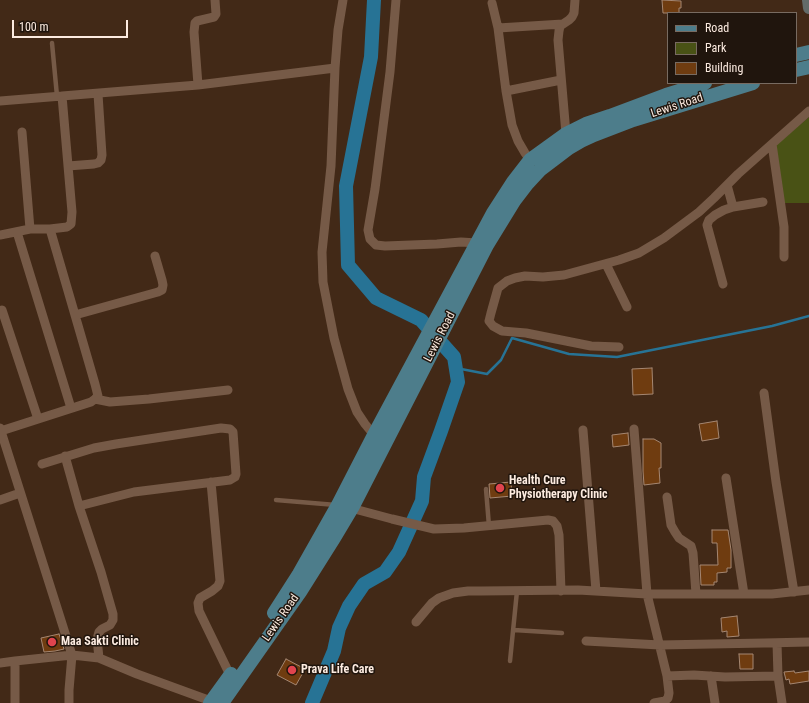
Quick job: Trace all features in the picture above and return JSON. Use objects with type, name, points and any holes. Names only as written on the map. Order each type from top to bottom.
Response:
[{"type":"main road","points":[[797,55],[809,52]]},
{"type":"main road","points":[[797,70],[809,67]]},
{"type":"main road","name":"Lewis Road","points":[[476,253],[487,245],[514,201],[558,148],[566,134],[586,124],[666,95],[702,84]]},
{"type":"main road","name":"Lewis Road","points":[[215,702],[300,592],[334,538],[345,506],[382,430],[476,253],[493,213],[513,182],[530,160],[611,128],[750,84]]},
{"type":"main road","name":"Lewis Road","points":[[215,702],[230,675],[268,622],[345,506]]},
{"type":"street","points":[[198,85],[194,32],[195,23],[214,17],[216,14],[215,0]]},
{"type":"street","points":[[343,0],[338,30],[335,68],[331,166],[322,252],[323,282],[334,338],[348,388],[357,412],[365,424],[382,430]]},
{"type":"street","points":[[396,0],[389,80],[375,189],[368,230],[370,239],[376,245],[385,246],[461,242],[476,253]]},
{"type":"street","points":[[566,134],[558,40],[560,26],[569,20],[574,13],[575,0]]},
{"type":"street","points":[[808,0],[809,8]]},
{"type":"street","points":[[492,2],[498,28],[512,125],[518,141],[530,160]]},
{"type":"street","points":[[498,28],[563,24]]},
{"type":"street","points":[[0,102],[198,85],[335,68]]},
{"type":"street","points":[[506,91],[561,80]]},
{"type":"street","points":[[68,166],[94,164],[101,160],[102,155],[98,94]]},
{"type":"street","points":[[0,235],[30,229],[67,227],[71,224],[72,212],[60,96]]},
{"type":"street","points":[[619,347],[591,346],[526,333],[502,331],[493,326],[490,321],[498,288],[507,281],[525,276],[543,277],[564,275],[606,264],[639,253],[664,238],[699,212],[738,174],[809,111]]},
{"type":"street","points":[[22,132],[30,229]]},
{"type":"street","points":[[772,144],[784,226],[784,257]]},
{"type":"street","points":[[727,185],[733,207]]},
{"type":"street","points":[[723,284],[707,225],[709,220],[724,210],[733,207],[763,202]]},
{"type":"street","points":[[50,229],[97,390],[98,396],[95,400]]},
{"type":"street","points":[[17,232],[72,408]]},
{"type":"street","points":[[74,315],[162,290],[162,280],[155,256]]},
{"type":"street","points":[[606,264],[627,307]]},
{"type":"street","points":[[2,310],[38,419]]},
{"type":"street","points":[[69,703],[72,655],[0,430],[95,400],[123,402],[228,390]]},
{"type":"street","points":[[764,393],[776,482],[794,592]]},
{"type":"street","points":[[42,464],[94,448],[116,444],[221,428],[230,428],[233,432],[236,474],[235,477],[230,480],[134,492],[79,506]]},
{"type":"street","points":[[634,429],[647,594],[670,693],[665,701],[654,703]]},
{"type":"street","points":[[583,430],[596,591]]},
{"type":"street","points":[[65,456],[113,614],[113,620],[100,632],[98,639],[99,658]]},
{"type":"street","points":[[726,478],[744,594]]},
{"type":"street","points":[[211,482],[220,581],[218,586],[200,598],[198,607],[230,675]]},
{"type":"street","points":[[0,500],[20,493]]},
{"type":"street","points":[[667,497],[671,525],[680,538],[691,546],[693,553],[696,594]]},
{"type":"street","points":[[345,506],[434,529],[464,528],[548,520],[553,521],[557,526],[559,535],[561,591]]},
{"type":"street","points":[[416,622],[432,603],[446,594],[453,592],[596,591],[647,594],[772,594],[809,590]]},
{"type":"street","points":[[586,641],[660,645],[809,642]]},
{"type":"street","points":[[777,643],[778,676],[782,703]]},
{"type":"street","points":[[0,663],[72,655],[99,658],[137,674],[215,702]]},
{"type":"street","points":[[15,661],[15,703]]},
{"type":"street","points":[[667,676],[778,676]]},
{"type":"street","points":[[711,676],[714,703]]},
{"type":"lane","points":[[52,44],[60,96]]},
{"type":"lane","points":[[486,489],[489,526]]},
{"type":"lane","points":[[276,500],[345,506]]},
{"type":"lane","points":[[510,661],[517,591]]},
{"type":"lane","points":[[514,630],[562,633]]},
{"type":"green space","points":[[809,117],[809,203],[784,203],[776,145]]},
{"type":"building","points":[[662,0],[681,1],[681,8],[679,8],[679,12],[663,13]]},
{"type":"building","points":[[652,368],[653,394],[633,395],[632,369]]},
{"type":"building","points":[[717,421],[719,438],[702,441],[699,424]]},
{"type":"building","points":[[628,433],[629,445],[613,447],[612,435]]},
{"type":"building","points":[[643,439],[654,439],[661,443],[661,468],[659,468],[660,483],[644,485]]},
{"type":"building","points":[[511,482],[512,496],[490,498],[489,484]]},
{"type":"building","points":[[712,530],[728,530],[731,550],[731,568],[727,568],[727,572],[717,573],[717,582],[714,582],[714,585],[701,585],[700,565],[718,565],[717,543],[712,543]]},
{"type":"building","points":[[737,616],[739,636],[727,637],[727,631],[722,632],[721,618]]},
{"type":"building","points":[[59,634],[64,649],[44,652],[41,638]]},
{"type":"building","points":[[739,654],[753,654],[753,669],[740,669]]},
{"type":"building","points":[[286,659],[305,669],[296,685],[277,675]]},
{"type":"building","points":[[794,671],[795,673],[809,671],[809,681],[790,684],[789,679],[786,680],[784,672]]},
{"type":"waterway","points":[[312,703],[334,651],[339,628],[349,606],[364,584],[385,572],[399,552],[422,501],[424,477],[458,382],[454,357],[421,320],[376,298],[348,265],[346,186],[371,57],[374,0]]},
{"type":"waterway","points":[[456,368],[487,374],[501,360],[512,338],[569,354],[617,357],[772,326],[809,316]]},
{"type":"place","name":"Health Cure Physiotherapy Clinic","points":[[500,488]]},
{"type":"place","name":"Maa Sakti Clinic","points":[[52,642]]},
{"type":"place","name":"Prava Life Care","points":[[292,670]]}]
